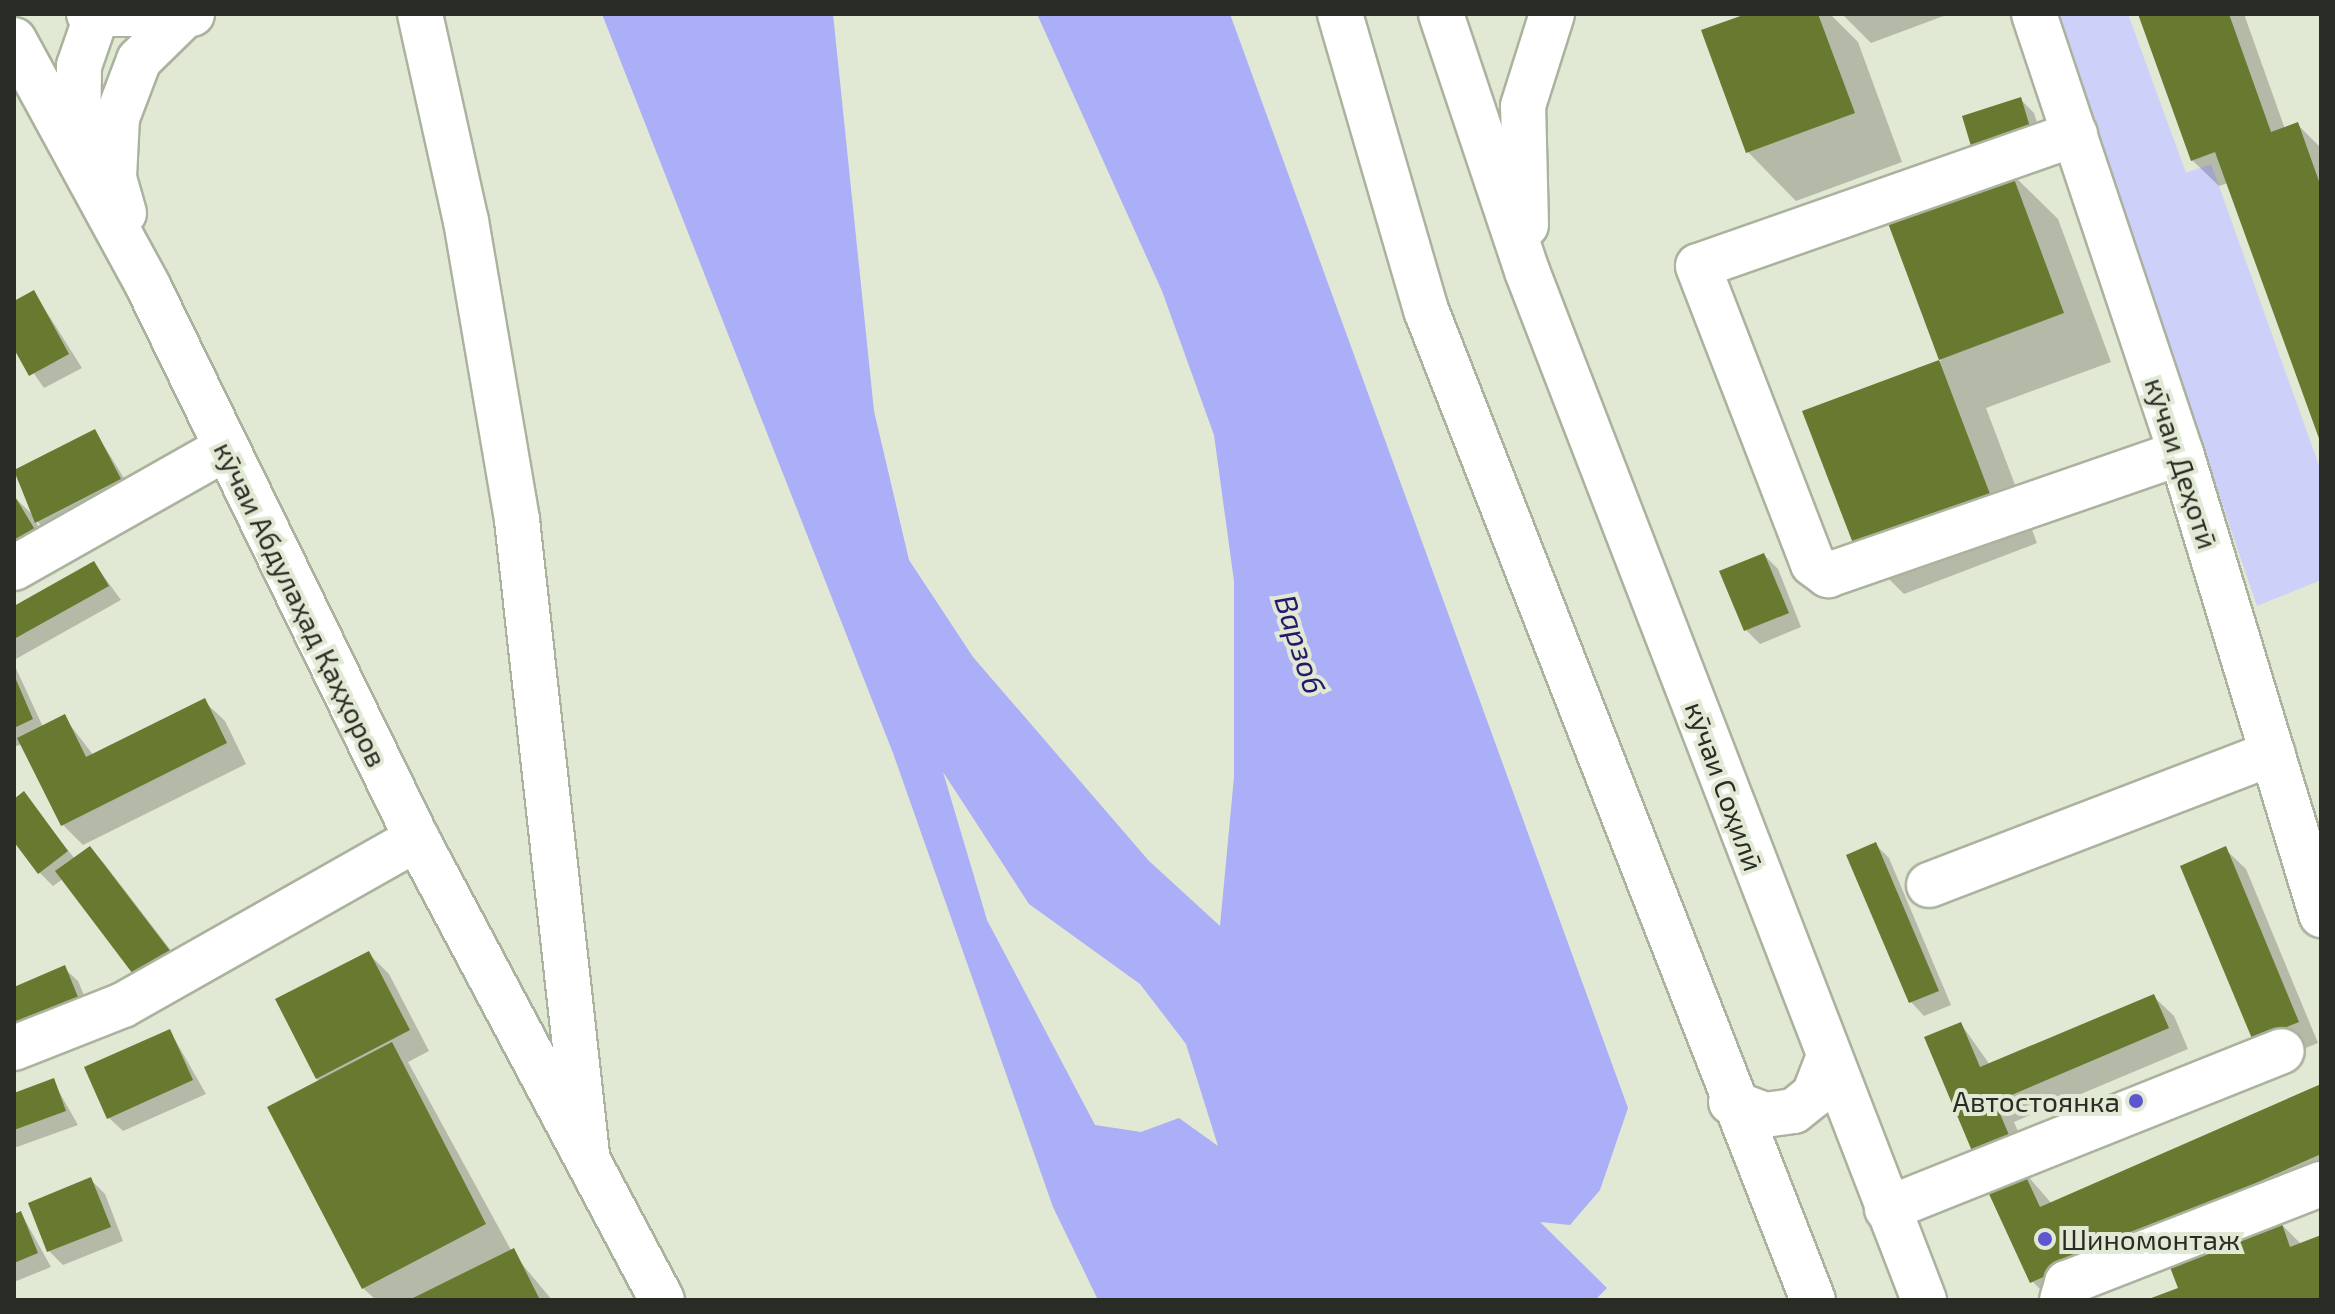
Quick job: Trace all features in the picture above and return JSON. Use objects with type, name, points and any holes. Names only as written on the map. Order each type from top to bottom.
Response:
[{"type":"main road","name":"кӯчаи Абдулаҳад Қаҳҳоров","points":[[420,14],[466,221],[517,520],[589,1169]]},
{"type":"main road","points":[[1340,14],[1426,310],[1731,1102],[1813,1300]]},
{"type":"main road","name":"кӯчаи Соҳилӣ","points":[[1441,14],[1527,271],[1827,1061],[1924,1300]]},
{"type":"main road","points":[[1527,271],[1523,106],[1552,14]]},
{"type":"main road","name":"кӯчаи Деҳотӣ","points":[[2034,14],[2181,453],[2321,915]]},
{"type":"main road","points":[[78,149],[79,66],[94,15],[187,16]]},
{"type":"main road","points":[[149,288],[114,177],[117,118],[139,60],[187,16]]},
{"type":"main road","name":"кӯчаи Абдулаҳад Қаҳҳоров","points":[[14,40],[78,149],[149,288],[224,449],[417,839],[589,1169],[662,1300]]},
{"type":"main road","points":[[2075,134],[1698,266],[1813,564],[1828,575],[2181,453]]},
{"type":"main road","points":[[14,568],[224,449]]},
{"type":"main road","points":[[1929,885],[2272,753]]},
{"type":"main road","points":[[14,1048],[123,1005],[417,839]]},
{"type":"main road","points":[[1887,1209],[2282,1051]]},
{"type":"main road","points":[[1731,1102],[1765,1115],[1794,1111],[1814,1095],[1827,1061]]},
{"type":"main road","points":[[2062,1300],[2067,1283],[2321,1184]]},
{"type":"shaded area","points":[[2055,14],[2128,14],[2186,173],[2211,164],[2321,471],[2321,580],[2257,606]]},
{"type":"water","name":"Варзоб","points":[[602,14],[833,14],[874,411],[909,560],[973,657],[1149,861],[1220,926],[1234,777],[1234,581],[1214,435],[1162,291],[1037,14],[1230,14],[1628,1108],[1600,1190],[1570,1225],[1540,1222],[1607,1288],[1595,1300],[1098,1300],[1053,1207],[893,753]],"holes":[[[943,772],[1029,904],[1140,984],[1186,1044],[1218,1146],[1179,1118],[1141,1132],[1095,1125],[987,920]]]},
{"type":"building","points":[[1746,14],[1818,14],[1855,113],[1746,153],[1701,30]]},
{"type":"building","points":[[2138,14],[2229,14],[2271,132],[2298,122],[2321,187],[2321,444],[2215,152],[2191,161]]},
{"type":"building","points":[[2021,97],[2033,137],[1974,156],[1962,116]]},
{"type":"building","points":[[2010,168],[2064,313],[1939,360],[1885,215]]},
{"type":"building","points":[[34,290],[69,354],[29,376],[14,349],[14,301]]},
{"type":"building","points":[[1939,360],[1990,494],[1854,546],[1802,411]]},
{"type":"building","points":[[95,429],[121,479],[35,523],[14,470]]},
{"type":"building","points":[[14,495],[37,533],[14,546]]},
{"type":"building","points":[[1764,553],[1789,613],[1744,631],[1719,571]]},
{"type":"building","points":[[94,561],[109,586],[14,639],[14,606]]},
{"type":"building","points":[[14,675],[33,719],[14,728]]},
{"type":"building","points":[[205,698],[227,743],[61,826],[17,738],[65,714],[86,757]]},
{"type":"building","points":[[24,791],[68,851],[38,874],[14,842],[14,799]]},
{"type":"building","points":[[1876,842],[1939,991],[1909,1003],[1846,855]]},
{"type":"building","points":[[90,846],[174,956],[139,982],[55,871]]},
{"type":"building","points":[[2226,846],[2299,1022],[2253,1041],[2180,866]]},
{"type":"building","points":[[369,951],[410,1030],[316,1079],[275,999]]},
{"type":"building","points":[[65,965],[84,1012],[14,1042],[14,987]]},
{"type":"building","points":[[2154,994],[2169,1028],[1995,1102],[2009,1135],[1972,1151],[1924,1037],[1961,1022],[1980,1067]]},
{"type":"building","points":[[170,1029],[193,1080],[107,1119],[84,1067]]},
{"type":"building","points":[[392,1042],[486,1224],[362,1289],[267,1107]]},
{"type":"building","points":[[54,1078],[66,1111],[14,1130],[14,1093]]},
{"type":"building","points":[[2321,1084],[2321,1154],[2030,1283],[1983,1181],[2020,1164],[2040,1207]]},
{"type":"building","points":[[91,1177],[111,1227],[47,1252],[28,1203]]},
{"type":"building","points":[[21,1211],[38,1253],[14,1263],[14,1214]]},
{"type":"building","points":[[2281,1221],[2290,1247],[2321,1235],[2321,1300],[2146,1300],[2178,1288],[2168,1262]]},
{"type":"building","points":[[514,1248],[540,1300],[409,1300]]},
{"type":"place","name":"Автостоянка","points":[[2136,1101]]},
{"type":"place","name":"Шиномонтаж","points":[[2045,1239]]}]
